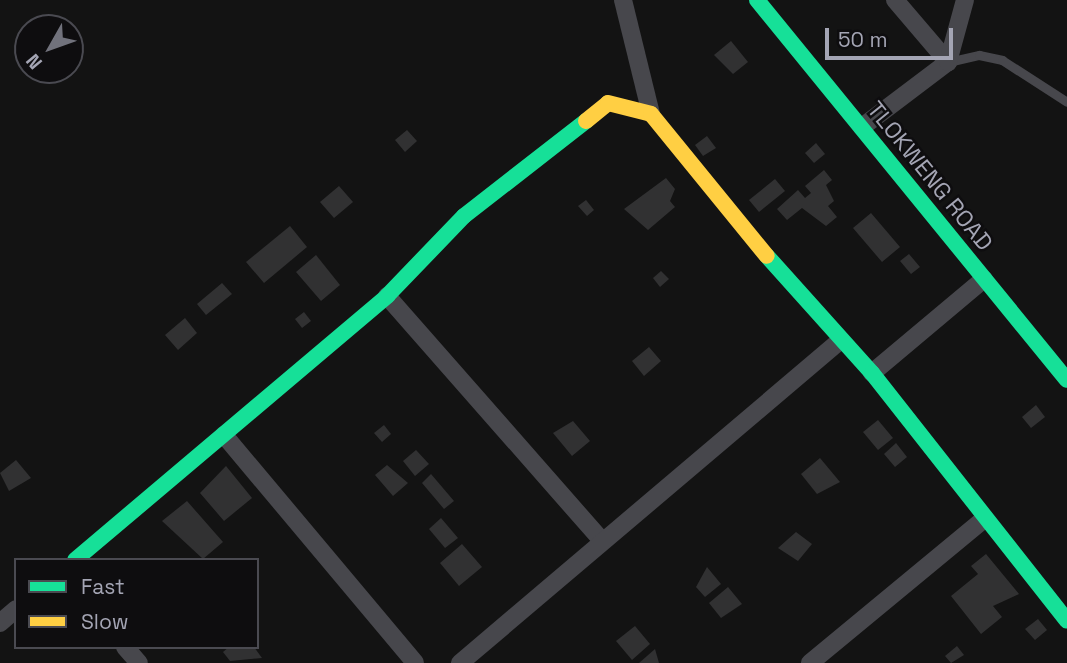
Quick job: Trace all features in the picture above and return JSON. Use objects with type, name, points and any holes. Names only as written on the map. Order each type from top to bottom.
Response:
[{"type":"street","points":[[623,0],[651,114],[838,342],[872,373],[984,519],[1067,621]]},
{"type":"street","name":"TLOKWENG ROAD","points":[[757,0],[1067,380]]},
{"type":"street","points":[[895,0],[948,62]]},
{"type":"street","points":[[862,127],[948,62],[965,0]]},
{"type":"street","points":[[77,558],[387,296],[464,216],[608,103],[651,114]]},
{"type":"street","points":[[872,373],[984,279]]},
{"type":"street","points":[[387,296],[602,541]]},
{"type":"street","points":[[460,663],[838,342]]},
{"type":"street","points":[[224,435],[415,663]]},
{"type":"street","points":[[810,663],[984,519]]},
{"type":"street","points":[[0,623],[14,612]]},
{"type":"street","points":[[127,649],[139,663]]},
{"type":"lane","points":[[948,62],[979,55],[1002,60],[1067,102]]},
{"type":"building","points":[[731,41],[748,62],[733,74],[714,55]]},
{"type":"building","points":[[407,130],[417,141],[405,152],[395,140]]},
{"type":"building","points":[[707,136],[716,148],[703,156],[695,145]]},
{"type":"building","points":[[816,143],[825,154],[814,163],[805,153]]},
{"type":"building","points":[[824,170],[832,180],[826,185],[834,201],[828,206],[837,217],[826,226],[802,208],[787,220],[777,209],[798,190],[805,198],[811,193],[805,186]]},
{"type":"building","points":[[666,178],[675,189],[670,201],[675,207],[648,230],[624,209]]},
{"type":"building","points":[[775,179],[785,191],[759,212],[749,200]]},
{"type":"building","points":[[339,186],[353,202],[334,218],[320,202]]},
{"type":"building","points":[[586,200],[594,210],[587,216],[578,206]]},
{"type":"building","points":[[871,213],[900,247],[882,262],[853,228]]},
{"type":"building","points":[[290,226],[307,247],[264,283],[246,262]]},
{"type":"building","points":[[909,254],[920,267],[911,274],[900,261]]},
{"type":"building","points":[[316,255],[340,285],[321,301],[296,272]]},
{"type":"building","points":[[661,271],[669,279],[660,287],[653,278]]},
{"type":"building","points":[[222,283],[232,294],[206,315],[197,304]]},
{"type":"building","points":[[304,312],[311,321],[302,328],[295,319]]},
{"type":"building","points":[[185,318],[197,333],[178,350],[165,335]]},
{"type":"building","points":[[649,347],[661,361],[644,376],[632,361]]},
{"type":"building","points":[[1036,405],[1045,417],[1031,428],[1022,417]]},
{"type":"building","points":[[878,420],[893,438],[878,450],[863,432]]},
{"type":"building","points":[[573,421],[590,441],[572,456],[553,433]]},
{"type":"building","points":[[384,425],[391,434],[382,442],[374,433]]},
{"type":"building","points":[[896,443],[907,457],[895,467],[884,454]]},
{"type":"building","points":[[416,450],[429,464],[415,476],[403,461]]},
{"type":"building","points":[[820,458],[840,482],[817,494],[801,474]]},
{"type":"building","points":[[16,460],[31,478],[9,491],[0,473]]},
{"type":"building","points":[[387,465],[408,483],[393,496],[375,475]]},
{"type":"building","points":[[226,466],[252,498],[224,521],[200,493]]},
{"type":"building","points":[[431,474],[454,501],[444,509],[422,483]]},
{"type":"building","points":[[187,501],[223,542],[202,558],[162,521]]},
{"type":"building","points":[[441,518],[458,538],[445,548],[429,529]]},
{"type":"building","points":[[796,532],[812,544],[798,561],[778,548]]},
{"type":"building","points":[[462,544],[482,567],[459,586],[440,563]]},
{"type":"building","points":[[986,554],[1019,594],[993,606],[1002,617],[981,634],[951,596],[978,574],[971,566]]},
{"type":"building","points":[[707,567],[721,584],[705,597],[696,587]]},
{"type":"building","points":[[728,587],[742,604],[721,618],[709,603]]},
{"type":"building","points":[[1038,619],[1047,630],[1035,640],[1025,629]]},
{"type":"building","points":[[635,626],[650,644],[632,660],[616,641]]},
{"type":"building","points":[[957,646],[964,655],[951,663],[945,656]]},
{"type":"building","points":[[227,649],[255,649],[262,658],[230,661],[223,652]]},
{"type":"building","points":[[655,649],[659,663],[639,663]]},
{"type":"traffic: fast","points":[[757,0],[1067,380]]},
{"type":"traffic: fast","points":[[77,558],[387,296],[464,216],[586,121]]},
{"type":"traffic: fast","points":[[767,256],[872,373],[1067,621]]},
{"type":"traffic: slow","points":[[586,121],[608,103],[651,114],[767,256]]}]
